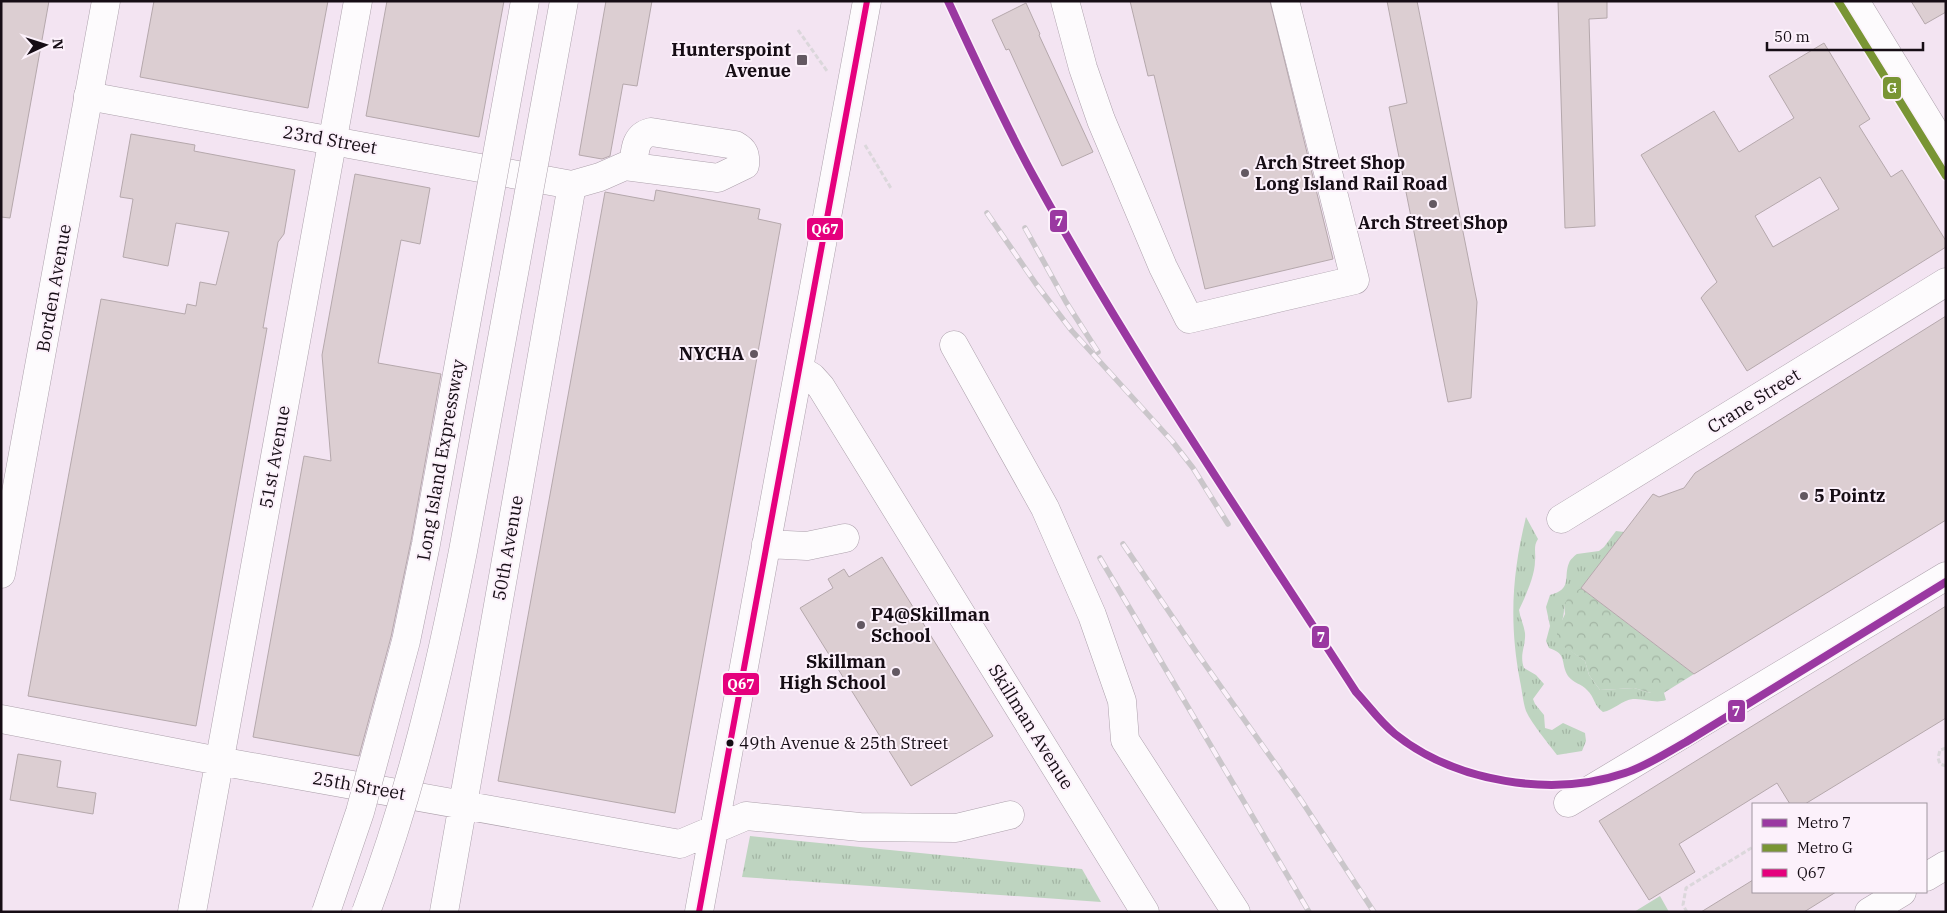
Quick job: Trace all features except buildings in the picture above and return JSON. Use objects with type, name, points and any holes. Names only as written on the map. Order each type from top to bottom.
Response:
[{"type":"main road","name":"Borden Avenue","points":[[1,574],[106,1]]},
{"type":"main road","name":"51st Avenue","points":[[192,912],[358,1]]},
{"type":"main road","name":"Long Island Expressway","points":[[326,912],[360,812],[406,641],[426,544],[524,1]]},
{"type":"main road","name":"Long Island Expressway","points":[[366,912],[385,860],[420,746],[444,642],[465,541],[564,1]]},
{"type":"main road","points":[[699,912],[867,1]]},
{"type":"main road","points":[[1065,1],[1089,86],[1110,143],[1162,267],[1189,319],[1355,280],[1286,1]]},
{"type":"main road","points":[[1855,1],[1946,150]]},
{"type":"main road","name":"23rd Street","points":[[88,96],[572,185]]},
{"type":"main road","points":[[572,185],[600,177],[625,166],[633,167]]},
{"type":"main road","name":"50th Avenue","points":[[444,912],[572,185]]},
{"type":"main road","name":"Crane Street","points":[[1561,519],[1946,282]]},
{"type":"main road","points":[[954,345],[1045,508],[1092,615],[1122,701],[1125,740],[1236,912]]},
{"type":"main road","name":"Skillman Avenue","points":[[799,369],[812,377],[821,387],[1145,912]]},
{"type":"main road","points":[[766,544],[807,546],[844,538]]},
{"type":"main road","points":[[1568,803],[1946,576]]},
{"type":"main road","name":"25th Street","points":[[1,719],[219,761],[680,844],[746,816],[860,827],[956,828],[1010,815]]},
{"type":"main road","points":[[1927,876],[1946,864]]},
{"type":"main road","points":[[1870,912],[1900,893]]},
{"type":"path","points":[[798,30],[827,71]]},
{"type":"path","points":[[864,144],[892,190]]},
{"type":"path","points":[[1946,748],[1940,750],[1938,758],[1940,764],[1946,766]]},
{"type":"path","points":[[1687,912],[1683,904],[1686,888],[1752,848]]},
{"type":"green space","points":[[1526,517],[1538,539],[1535,547],[1535,567],[1519,610],[1525,633],[1522,655],[1524,668],[1536,675],[1544,684],[1533,699],[1544,715],[1545,728],[1552,730],[1563,723],[1585,733],[1586,741],[1582,751],[1557,755],[1532,722],[1525,707],[1514,639],[1513,619],[1515,579]]},
{"type":"green space","points":[[1616,531],[1624,532],[1580,590],[1564,605],[1557,641],[1585,661],[1589,675],[1600,690],[1634,688],[1651,693],[1664,693],[1666,700],[1633,699],[1603,712],[1597,707],[1587,690],[1568,676],[1563,659],[1559,653],[1549,648],[1546,641],[1550,626],[1546,607],[1550,595],[1565,586],[1567,568],[1572,558],[1577,554],[1599,551]]},
{"type":"green space","points":[[1581,588],[1694,674],[1662,694],[1634,688],[1600,690],[1589,675],[1585,661],[1557,642],[1557,631],[1565,614],[1564,605],[1569,596]]},
{"type":"green space","points":[[750,836],[1082,869],[1101,902],[742,877]]},
{"type":"green space","points":[[1660,896],[1669,912],[1634,912]]},
{"type":"railway","points":[[987,213],[1036,284],[1072,331],[1172,441],[1193,468],[1228,524]]},
{"type":"railway","points":[[1025,228],[1066,302],[1098,352]]},
{"type":"railway","points":[[1123,544],[1301,800],[1374,912]]},
{"type":"railway","points":[[1100,558],[1309,912]]},
{"type":"metro line","name":"7","points":[[948,1],[1023,157],[1072,245],[1150,375],[1356,692],[1379,719],[1395,734],[1419,750],[1446,764],[1475,774],[1505,781],[1567,784],[1597,780],[1625,773],[1649,763],[1686,742],[1946,582]]},
{"type":"metro line","name":"G","points":[[1838,1],[1946,176]]},
{"type":"transit line","name":"Q67","points":[[699,912],[867,1]]},
{"type":"place","name":"Hunterspoint Avenue","points":[[802,60]]},
{"type":"place","name":"Arch Street Shop Long Island Rail Road","points":[[1245,173]]},
{"type":"place","name":"Arch Street Shop","points":[[1433,204]]},
{"type":"place","name":"NYCHA","points":[[754,354]]},
{"type":"place","name":"5 Pointz","points":[[1804,496]]},
{"type":"place","name":"P4@Skillman School","points":[[861,625]]},
{"type":"place","name":"Skillman High School","points":[[896,672]]},
{"type":"place","name":"49th Avenue & 25th Street","points":[[730,743]]}]
